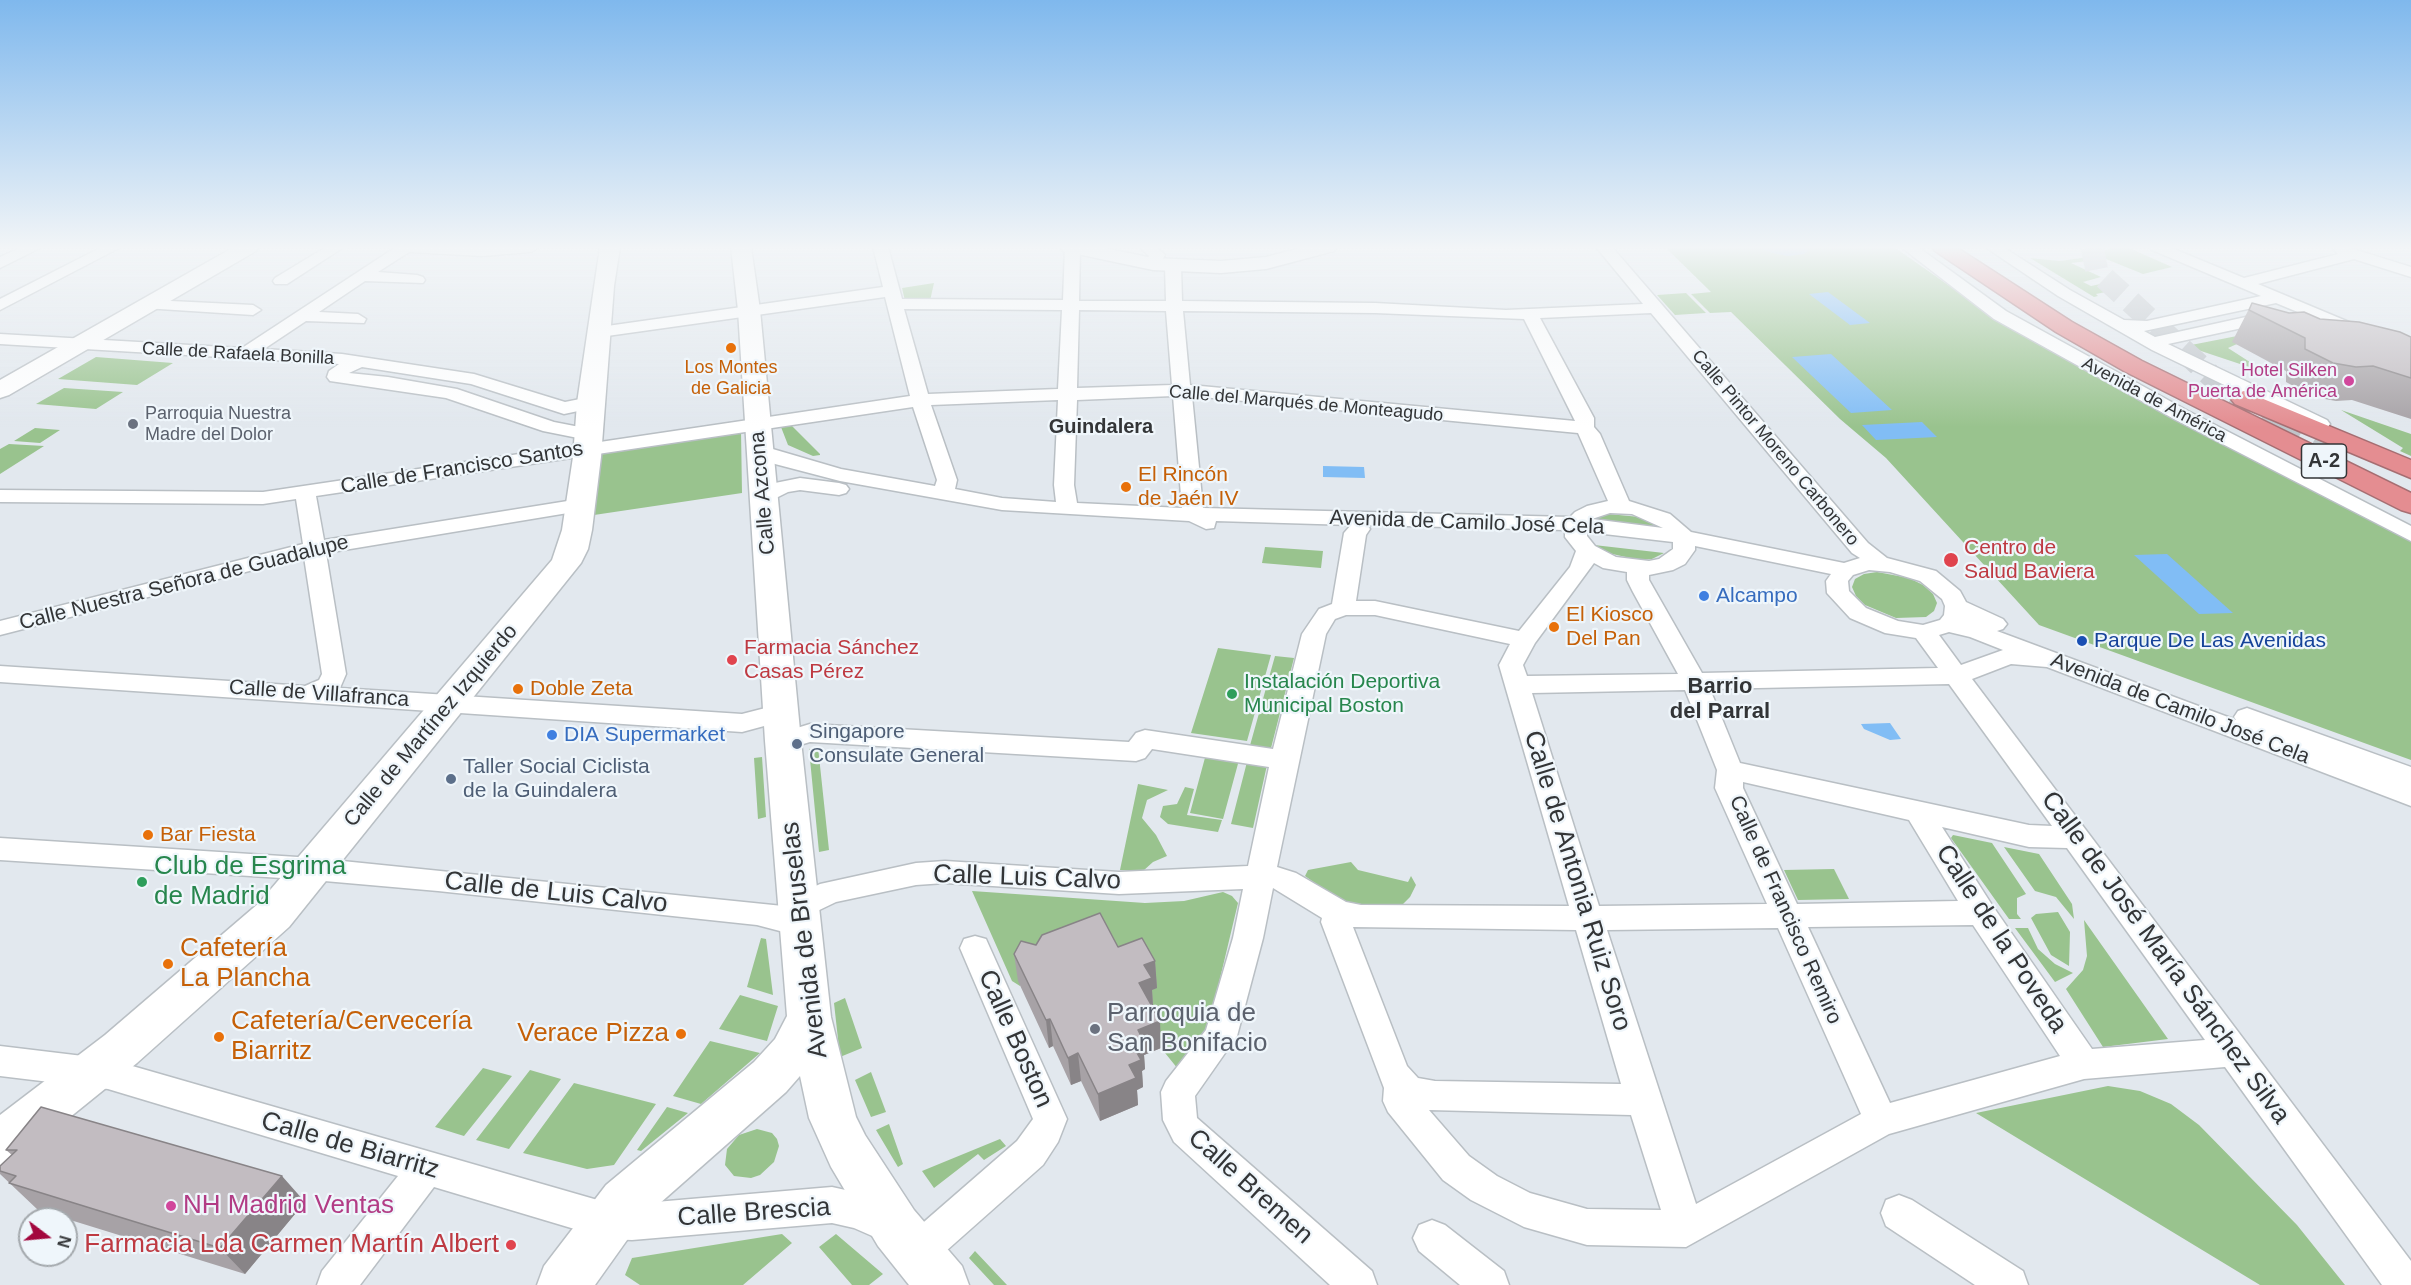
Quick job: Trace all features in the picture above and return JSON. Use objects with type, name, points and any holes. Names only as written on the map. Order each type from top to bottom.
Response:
[{"type":"highway","name":"Avenida de América","points":[[2032,307],[2073,333],[2236,419],[2411,504]]},
{"type":"highway","name":"Avenida de América","points":[[2068,307],[2411,489]]},
{"type":"highway","points":[[2118,333],[2411,469]]},
{"type":"highway","points":[[2236,419],[2411,514]]},
{"type":"street","points":[[0,390],[146,307]]},
{"type":"street","points":[[191,307],[253,310]]},
{"type":"street","points":[[245,354],[316,307]]},
{"type":"street","name":"Calle de Martínez Izquierdo","points":[[0,1144],[92,1072],[250,937],[313,869],[566,563],[573,549],[580,505],[602,307]]},
{"type":"street","name":"Calle Azcona","points":[[749,307],[782,727]]},
{"type":"street","points":[[600,332],[783,307]]},
{"type":"street","points":[[897,307],[920,400],[947,480],[944,491],[937,494]]},
{"type":"street","points":[[1067,509],[1064,485],[1071,307]]},
{"type":"street","points":[[1174,307],[1182,390],[1202,520]]},
{"type":"street","points":[[1271,307],[1375,308],[1530,315],[1656,308]]},
{"type":"street","name":"Avenida de América","points":[[1989,307],[2181,415],[2411,535]]},
{"type":"street","points":[[2080,307],[2118,333],[2158,346],[2411,469]]},
{"type":"street","points":[[2118,333],[2235,307]]},
{"type":"street","points":[[2297,307],[2411,354]]},
{"type":"street","name":"Calle Pintor Moreno Carbonero","points":[[1656,308],[1860,548],[1880,563]]},
{"type":"street","points":[[2158,346],[2161,341],[2290,313],[2328,320]]},
{"type":"street","points":[[1530,315],[1585,418],[1584,428],[1594,443],[1621,506]]},
{"type":"street","points":[[302,316],[358,319]]},
{"type":"street","name":"Calle de Rafaela Bonilla","points":[[0,339],[360,362],[474,379],[564,408],[590,403]]},
{"type":"street","name":"Calle de Rafaela Bonilla","points":[[360,362],[338,371],[336,377],[388,382],[450,393],[587,442]]},
{"type":"street","name":"Calle del Marqués de Monteagudo","points":[[920,400],[1182,390],[1584,428]]},
{"type":"street","name":"Calle de Francisco Santos","points":[[0,496],[243,499],[305,491],[587,442],[758,437],[920,400]]},
{"type":"street","points":[[550,427],[566,423],[571,419],[572,414],[564,408]]},
{"type":"street","name":"Avenida de Camilo José Cela","points":[[758,437],[776,458],[840,475],[937,494],[1067,509],[1202,520],[1580,538]]},
{"type":"street","name":"Avenida de Camilo José Cela","points":[[764,498],[782,487],[807,484],[1011,516],[1202,520],[1684,544],[1815,578],[1841,578]]},
{"type":"street","points":[[305,491],[334,674],[329,685],[311,693]]},
{"type":"street","name":"Calle Nuestra Señora de Guadalupe","points":[[0,628],[314,548],[580,505]]},
{"type":"street","points":[[1621,506],[1646,511],[1663,518],[1684,544],[1677,559],[1665,565],[1638,568],[1611,563],[1580,538],[1582,516],[1594,510],[1621,506]]},
{"type":"street","points":[[1359,529],[1355,533],[1343,608],[1385,610],[1504,634],[1524,641]]},
{"type":"street","name":"Calle de Antonia Ruiz Soro","points":[[1580,538],[1581,568],[1524,641],[1511,665],[1643,1100],[1686,1229]]},
{"type":"street","points":[[1880,563],[1858,565],[1841,578],[1846,603],[1874,622],[1893,628],[1943,621]]},
{"type":"street","name":"Calle de José María Sánchez Silva","points":[[1880,563],[1910,569],[1928,576],[1953,596],[1943,621],[1956,676],[2405,1285]]},
{"type":"street","name":"Calle de Francisco Remiro","points":[[1638,568],[1638,580],[1694,681],[1730,770],[1730,788],[1881,1121]]},
{"type":"street","name":"Calle Bremen","points":[[1343,608],[1327,615],[1314,634],[1284,760],[1262,875],[1221,1036],[1178,1092],[1180,1120],[1186,1131],[1358,1285]]},
{"type":"street","name":"Avenida de Camilo José Cela","points":[[1943,621],[1983,619],[2411,777]]},
{"type":"street","name":"Avenida de Camilo José Cela","points":[[1943,621],[1976,631],[2411,796]]},
{"type":"street","points":[[1517,683],[1530,685],[1956,676],[2009,656],[2046,659]]},
{"type":"street","name":"Calle de Villafranca","points":[[0,674],[742,723],[782,727],[810,733],[1136,752],[1146,739],[1284,760]]},
{"type":"street","name":"Avenida de Bruselas","points":[[782,727],[809,1017],[833,1118],[848,1151],[918,1256]]},
{"type":"street","points":[[1730,770],[2029,836],[2077,838]]},
{"type":"street","name":"Calle de la Poveda","points":[[1919,813],[1982,913],[2084,1064]]},
{"type":"street","name":"Calle de Luis Calvo","points":[[0,849],[313,869],[757,913],[785,918],[798,916]]},
{"type":"street","name":"Calle Luis Calvo","points":[[798,916],[815,897],[849,887],[945,872],[1119,883],[1192,882],[1262,875]]},
{"type":"street","points":[[1262,875],[1286,881],[1339,913],[1361,917],[1588,918],[1982,913]]},
{"type":"street","points":[[1339,913],[1336,922],[1394,1075],[1401,1086],[1418,1094],[1435,1096],[1643,1100]]},
{"type":"street","name":"Calle Boston","points":[[918,1256],[1030,1152],[1046,1131],[1050,1119],[975,948]]},
{"type":"street","points":[[563,1285],[609,1221],[647,1180],[770,1077],[791,1053],[809,1017]]},
{"type":"street","points":[[1401,1086],[1400,1101],[1455,1168],[1484,1188],[1524,1209],[1587,1227],[1686,1229],[1881,1121],[2084,1064],[2234,1052]]},
{"type":"street","name":"Calle de Biarritz","points":[[0,1061],[108,1074],[609,1221]]},
{"type":"street","points":[[336,1285],[426,1168]]},
{"type":"street","name":"Calle Brescia","points":[[609,1221],[632,1222],[832,1205],[858,1211],[918,1256]]},
{"type":"street","points":[[1899,1213],[2010,1285]]},
{"type":"street","points":[[1432,1238],[1491,1285]]},
{"type":"green space","points":[[1668,307],[1700,307],[1706,313],[1675,315]]},
{"type":"green space","points":[[1704,307],[1980,307],[2123,392],[2411,540],[2411,760],[2039,625],[1886,458],[1840,419],[1731,312],[1710,313]]},
{"type":"green space","points":[[2237,336],[2246,340],[2228,348],[2267,373],[2186,346]]},
{"type":"green space","points":[[96,357],[173,363],[137,385],[58,379]]},
{"type":"green space","points":[[64,388],[123,392],[96,409],[36,404]]},
{"type":"green space","points":[[2341,410],[2411,434],[2411,456],[2400,451],[2403,448]]},
{"type":"green space","points":[[791,425],[820,455],[813,456],[788,445],[781,427]]},
{"type":"green space","points":[[35,428],[60,430],[40,443],[14,441]]},
{"type":"green space","points":[[741,431],[742,493],[594,515],[602,454]]},
{"type":"green space","points":[[9,444],[44,446],[0,474],[0,449]]},
{"type":"green space","points":[[1608,514],[1640,517],[1660,528],[1593,520]]},
{"type":"green space","points":[[1594,545],[1664,553],[1652,559],[1639,560],[1608,553]]},
{"type":"green space","points":[[1265,547],[1323,551],[1321,568],[1262,563]]},
{"type":"green space","points":[[1877,572],[1909,578],[1923,585],[1933,594],[1937,603],[1934,611],[1926,617],[1896,618],[1865,605],[1856,596],[1852,587],[1855,579],[1864,574]]},
{"type":"green space","name":"Instalación Deportiva Municipal Boston","points":[[1218,648],[1271,655],[1247,741],[1191,733]]},
{"type":"green space","points":[[1275,656],[1294,658],[1270,752],[1249,749]]},
{"type":"green space","points":[[818,747],[829,850],[819,852],[809,749]]},
{"type":"green space","points":[[1206,754],[1239,760],[1223,819],[1190,813]]},
{"type":"green space","points":[[762,757],[766,817],[758,819],[754,758]]},
{"type":"green space","points":[[1247,762],[1267,765],[1253,828],[1231,824]]},
{"type":"green space","points":[[1138,784],[1168,790],[1147,800],[1142,818],[1156,835],[1167,856],[1153,862],[1143,871],[1120,870]]},
{"type":"green space","points":[[1185,787],[1194,789],[1187,815],[1222,820],[1218,832],[1168,824],[1160,817],[1163,806],[1177,804]]},
{"type":"green space","points":[[1953,835],[1992,843],[2026,894],[2017,898],[2017,914],[2021,919],[2009,919],[1951,838]]},
{"type":"green space","points":[[2004,847],[2039,854],[2072,904],[2074,919],[2056,897],[2035,891]]},
{"type":"green space","points":[[1351,862],[1358,870],[1408,882],[1411,876],[1416,885],[1410,897],[1395,912],[1341,902],[1305,876],[1308,870]]},
{"type":"green space","points":[[1834,869],[1849,899],[1798,900],[1784,870]]},
{"type":"green space","points":[[972,891],[1145,903],[1184,901],[1223,892],[1232,896],[1238,903],[1207,1033],[1178,1069],[1161,1048],[1141,1011],[1026,976],[1020,986],[1012,981]]},
{"type":"green space","points":[[2058,912],[2070,932],[2069,966],[2051,955],[2031,918],[2036,914]]},
{"type":"green space","points":[[2084,920],[2168,1039],[2103,1047],[2066,989],[2083,970],[2087,956]]},
{"type":"green space","points":[[2015,928],[2028,928],[2038,949],[2055,964],[2073,973],[2055,982]]},
{"type":"green space","points":[[761,938],[766,939],[773,995],[747,987]]},
{"type":"green space","points":[[740,995],[778,1006],[767,1041],[719,1029]]},
{"type":"green space","points":[[845,998],[862,1048],[840,1057],[834,1003]]},
{"type":"green space","points":[[710,1041],[760,1053],[701,1104],[673,1096]]},
{"type":"green space","points":[[483,1068],[512,1076],[464,1136],[435,1127]]},
{"type":"green space","points":[[530,1070],[561,1079],[509,1149],[476,1140]]},
{"type":"green space","points":[[871,1072],[886,1112],[871,1117],[855,1080]]},
{"type":"green space","points":[[574,1083],[656,1104],[614,1165],[587,1169],[523,1153]]},
{"type":"green space","points":[[2108,1086],[2140,1091],[2171,1104],[2199,1125],[2297,1225],[2345,1285],[2260,1285],[1976,1113]]},
{"type":"green space","points":[[667,1107],[688,1113],[641,1151],[637,1150]]},
{"type":"green space","points":[[889,1124],[903,1164],[898,1167],[876,1130]]},
{"type":"green space","points":[[757,1129],[772,1133],[777,1139],[779,1146],[774,1162],[760,1175],[751,1178],[734,1176],[725,1165],[727,1149],[739,1135]]},
{"type":"green space","points":[[1000,1139],[1006,1146],[984,1160],[978,1154],[934,1188],[922,1171]]},
{"type":"green space","points":[[782,1234],[792,1243],[743,1285],[640,1285],[625,1275],[632,1258]]},
{"type":"green space","points":[[836,1234],[883,1274],[869,1285],[852,1285],[819,1247]]},
{"type":"green space","points":[[975,1251],[1007,1285],[994,1285],[969,1258]]},
{"type":"water","points":[[1826,307],[1848,307],[1870,323],[1850,325]]},
{"type":"water","points":[[1831,354],[1892,410],[1851,413],[1792,357]]},
{"type":"water","points":[[1922,422],[1937,437],[1876,440],[1862,425]]},
{"type":"water","points":[[1323,466],[1364,467],[1365,478],[1323,477]]},
{"type":"water","points":[[2167,554],[2233,613],[2199,614],[2134,555]]},
{"type":"water","points":[[1890,723],[1901,739],[1890,740],[1864,729],[1861,724]]},
{"type":"building","points":[[2250,307],[2267,307],[2289,313],[2304,312],[2320,319],[2359,322],[2400,332],[2411,337],[2411,378],[2373,366],[2356,367],[2333,363],[2305,349],[2305,338],[2249,310]]},
{"type":"building","name":"Parroquia de San Bonifacio","points":[[1100,913],[1118,947],[1142,938],[1155,961],[1144,965],[1152,978],[1139,983],[1160,1021],[1138,1030],[1144,1042],[1133,1046],[1141,1060],[1129,1065],[1136,1078],[1098,1094],[1078,1053],[1068,1058],[1050,1019],[1046,1020],[1014,954],[1021,941],[1036,945],[1042,935]]},
{"type":"building","name":"NH Madrid Ventas","points":[[41,1107],[282,1176],[220,1248],[9,1183],[16,1176],[0,1171],[0,1166],[17,1150],[6,1150]]},
{"type":"tunnel","points":[[2136,307],[2235,398],[2275,425]]},
{"type":"tunnel","points":[[2273,423],[2322,455]]},
{"type":"place","name":"Los Montes de Galicia","points":[[731,348]]},
{"type":"place","name":"Hotel Silken Puerta de América","points":[[2349,381]]},
{"type":"place","name":"Parroquia Nuestra Madre del Dolor","points":[[133,424]]},
{"type":"place","name":"El Rincón de Jaén IV","points":[[1126,487]]},
{"type":"place","name":"Centro de Salud Baviera","points":[[1951,560]]},
{"type":"place","name":"Alcampo","points":[[1704,596]]},
{"type":"place","name":"El Kiosco Del Pan","points":[[1554,627]]},
{"type":"place","name":"Parque De Las Avenidas","points":[[2082,641]]},
{"type":"place","name":"Farmacia Sánchez Casas Pérez","points":[[732,660]]},
{"type":"place","name":"Doble Zeta","points":[[518,689]]},
{"type":"place","name":"Instalación Deportiva Municipal Boston","points":[[1232,694]]},
{"type":"place","name":"DIA Supermarket","points":[[552,735]]},
{"type":"place","name":"Singapore Consulate General","points":[[797,744]]},
{"type":"place","name":"Taller Social Ciclista de la Guindalera","points":[[451,779]]},
{"type":"place","name":"Bar Fiesta","points":[[148,835]]},
{"type":"place","name":"Club de Esgrima de Madrid","points":[[142,882]]},
{"type":"place","name":"Cafetería La Plancha","points":[[168,964]]},
{"type":"place","name":"Parroquia de San Bonifacio","points":[[1095,1029]]},
{"type":"place","name":"Verace Pizza","points":[[681,1034]]},
{"type":"place","name":"Cafetería/Cervecería Biarritz","points":[[219,1037]]},
{"type":"place","name":"NH Madrid Ventas","points":[[171,1206]]},
{"type":"place","name":"Farmacia Lda Carmen Martín Albert","points":[[511,1245]]},
{"type":"district","name":"Guindalera","points":[[1101,427]]},
{"type":"district","name":"Barrio del Parral","points":[[1720,700]]}]
